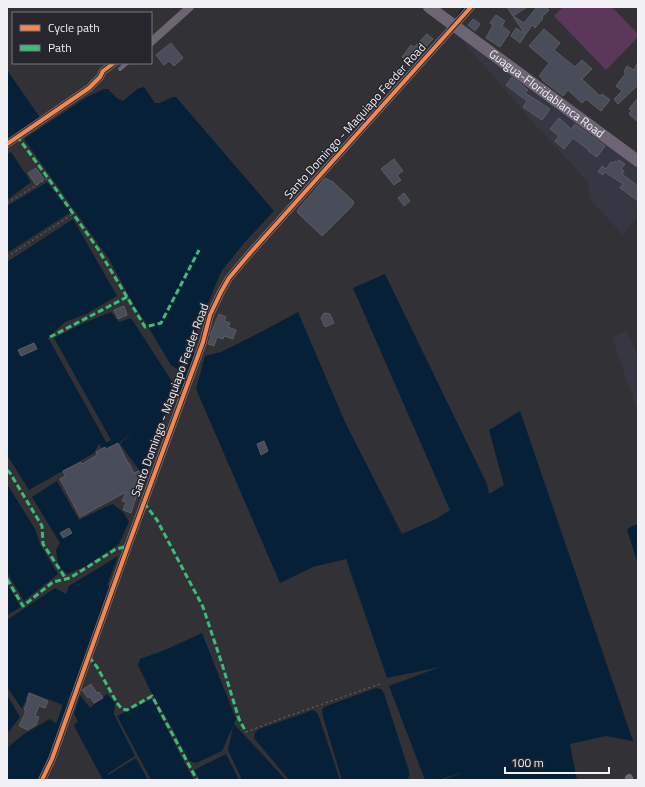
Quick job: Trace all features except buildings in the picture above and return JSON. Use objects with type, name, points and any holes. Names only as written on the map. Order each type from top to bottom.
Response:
[{"type":"main road","name":"Guagua-Floridablanca Road","points":[[429,7],[638,161]]},
{"type":"street","points":[[152,41],[190,7]]},
{"type":"street","name":"Santo Domingo - Maquiapo Feeder Road","points":[[42,780],[54,752],[192,372],[210,314],[221,292],[229,278],[243,261],[471,7]]},
{"type":"street","points":[[7,144],[88,88],[100,77],[103,71],[117,66]]},
{"type":"path","points":[[7,203],[48,178]]},
{"type":"path","points":[[7,257],[73,214]]},
{"type":"path","points":[[246,732],[380,684]]},
{"type":"shaded area","points":[[563,7],[612,7],[638,34],[638,37],[606,70],[554,16]]},
{"type":"shaded area","points":[[464,39],[638,168],[638,217],[623,235],[589,198],[588,182],[540,130],[462,40]]},
{"type":"shaded area","points":[[627,330],[638,358],[638,413],[612,337]]},
{"type":"water","points":[[7,70],[41,119],[7,142]]},
{"type":"water","points":[[144,87],[155,103],[176,97],[274,211],[244,243],[221,272],[183,364],[177,369],[171,365],[135,307],[109,259],[24,139],[87,97],[104,89],[108,89],[118,99],[123,101],[137,89]]},
{"type":"water","points":[[11,152],[31,182],[7,200],[7,154]]},
{"type":"water","points":[[47,182],[71,212],[7,253],[7,206]]},
{"type":"water","points":[[73,219],[117,296],[86,314],[65,322],[43,343],[100,442],[94,453],[29,490],[7,455],[7,262]]},
{"type":"water","points":[[385,274],[487,484],[489,494],[504,485],[489,430],[520,411],[633,741],[606,736],[570,744],[577,780],[443,780],[463,772],[438,780],[425,780],[389,686],[440,667],[387,678],[346,559],[313,567],[280,583],[196,389],[205,356],[221,352],[298,312],[345,422],[402,534],[436,519],[450,510],[353,288]]},
{"type":"water","points":[[111,312],[119,322],[131,318],[175,386],[112,442],[54,338]]},
{"type":"water","points":[[171,395],[145,478],[120,444]]},
{"type":"water","points":[[57,481],[79,520],[113,504],[124,513],[129,522],[119,544],[86,566],[67,574],[58,565],[56,550],[60,543],[32,497]]},
{"type":"water","points":[[7,484],[35,529],[41,546],[58,574],[24,601],[7,572]]},
{"type":"water","points":[[638,524],[638,564],[627,530]]},
{"type":"water","points":[[118,556],[63,705],[29,692],[22,709],[7,687],[7,620],[55,588],[66,594],[69,586]]},
{"type":"water","points":[[7,584],[21,607],[7,615]]},
{"type":"water","points":[[202,633],[236,719],[234,724],[286,780],[242,780],[228,750],[233,726],[222,751],[196,763],[189,761],[138,665],[140,659],[165,650]]},
{"type":"water","points":[[376,688],[381,689],[384,693],[409,771],[409,776],[407,780],[342,780],[322,710],[324,707]]},
{"type":"water","points":[[107,694],[115,703],[114,714],[135,756],[107,774],[74,714],[80,695],[90,708]]},
{"type":"water","points":[[7,695],[20,717],[7,734]]},
{"type":"water","points":[[152,699],[194,780],[151,780],[117,716]]},
{"type":"water","points":[[313,710],[318,714],[340,780],[289,780],[254,738],[255,732],[259,729]]},
{"type":"water","points":[[50,719],[58,725],[35,780],[7,780],[7,748],[24,734]]},
{"type":"water","points":[[226,754],[239,780],[200,780],[194,770]]},
{"type":"water","points":[[136,758],[148,780],[110,780],[108,775]]},
{"type":"waterway","points":[[457,17],[464,7]]},
{"type":"waterway","points":[[47,343],[105,447],[114,443],[184,383]]},
{"type":"waterway","points":[[185,380],[194,356]]},
{"type":"waterway","points":[[38,780],[109,589]]},
{"type":"waterway","points":[[78,726],[107,780]]},
{"type":"marked path","points":[[17,136],[98,249],[145,327],[161,323],[199,250]]},
{"type":"marked path","points":[[50,337],[127,297]]},
{"type":"marked path","points":[[7,470],[42,526],[43,544],[66,579]]},
{"type":"marked path","points":[[144,503],[157,520],[203,607],[239,719],[246,732]]},
{"type":"marked path","points":[[7,579],[23,606],[53,582],[70,578],[116,549],[128,546]]},
{"type":"marked path","points":[[89,657],[97,667],[117,703],[122,709],[127,710],[152,696],[197,780]]},
{"type":"cycle path","points":[[42,780],[52,759],[203,342],[210,315],[221,292],[229,278],[251,252],[471,7]]},
{"type":"cycle path","points":[[7,144],[89,88],[100,77],[103,71],[113,64]]}]
